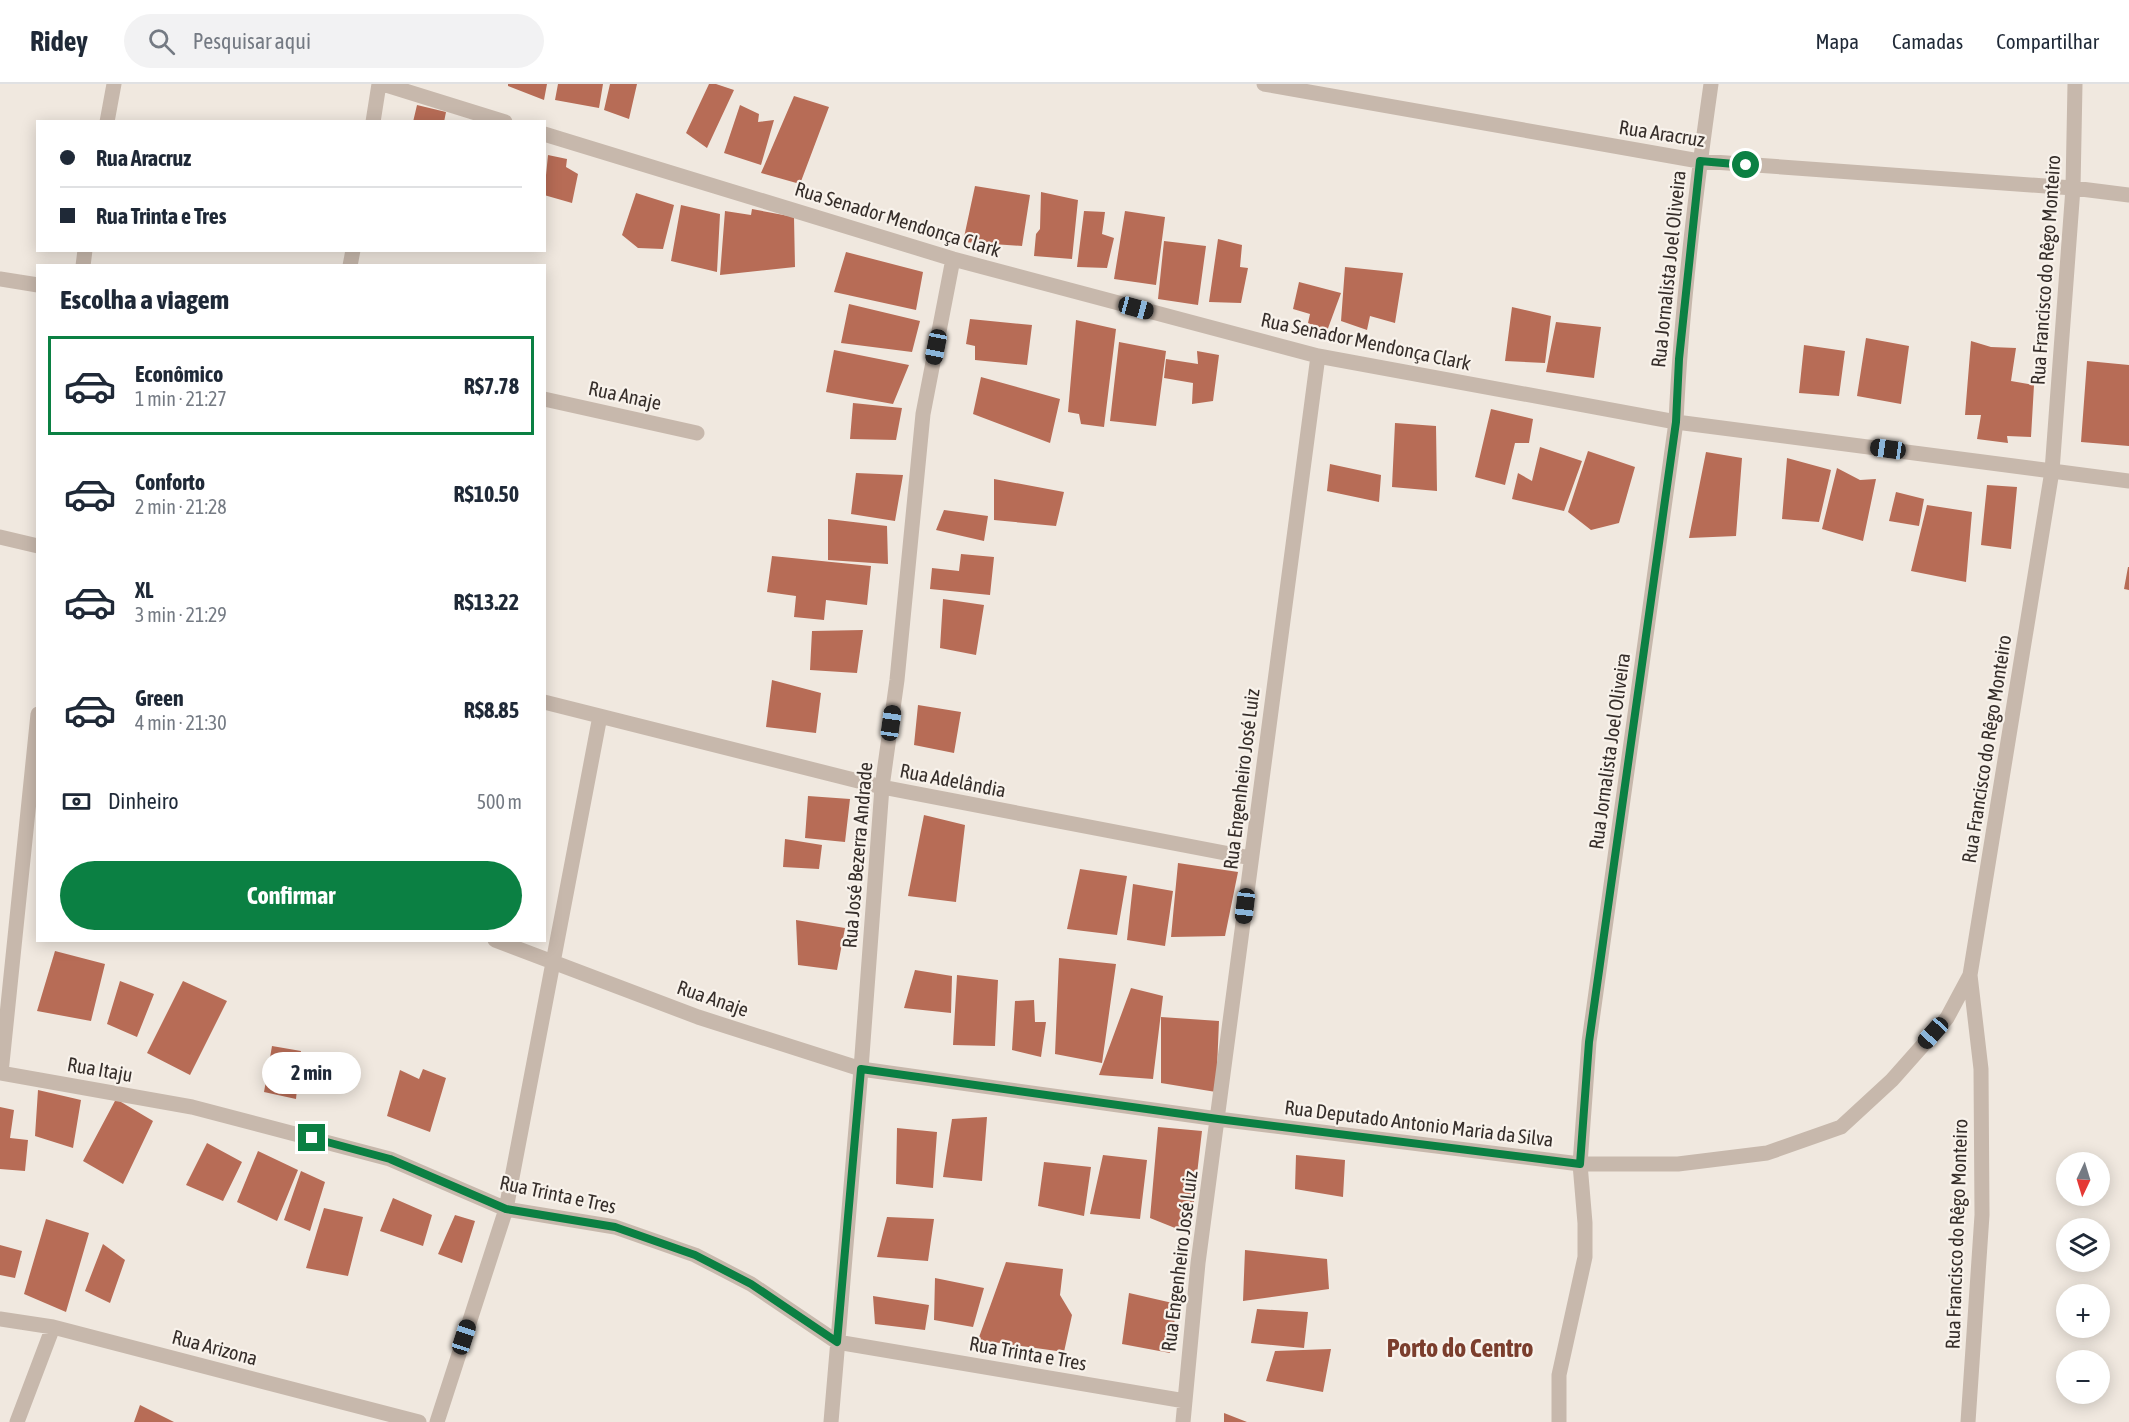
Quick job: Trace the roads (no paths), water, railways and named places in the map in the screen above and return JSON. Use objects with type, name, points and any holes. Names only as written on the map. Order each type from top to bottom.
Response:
[{"type":"street","points":[[107,120],[114,84]]},
{"type":"street","points":[[373,120],[381,84],[498,120]]},
{"type":"street","name":"Rua Aracruz","points":[[1264,84],[1700,161],[2073,188],[2129,195]]},
{"type":"street","name":"Rua Jornalista Joel Oliveira","points":[[1558,1422],[1559,1375],[1585,1257],[1586,1223],[1580,1164],[1589,1042],[1676,422],[1679,359],[1700,161],[1711,84]]},
{"type":"street","name":"Rua Francisco do Rêgo Monteiro","points":[[1968,1422],[1982,1215],[1981,1069],[1970,975],[2052,471],[2073,188],[2075,84]]},
{"type":"street","name":"Rua Senador Mendonça Clark","points":[[546,135],[953,259],[1318,356],[1676,422],[2129,481]]},
{"type":"street","name":"Rua José Bezerra Andrade","points":[[831,1422],[882,787],[897,680],[923,414],[953,259]]},
{"type":"street","points":[[0,279],[36,285]]},
{"type":"street","name":"Rua Engenheiro José Luiz","points":[[1183,1422],[1198,1263],[1318,356]]},
{"type":"street","name":"Rua Anaje","points":[[546,399],[697,433]]},
{"type":"street","points":[[0,537],[36,546]]},
{"type":"street","name":"Rua Adelândia","points":[[546,702],[882,787],[1251,858]]},
{"type":"street","points":[[437,1422],[506,1209],[600,716]]},
{"type":"street","points":[[1,1073],[33,799],[36,748]]},
{"type":"street","points":[[500,942],[553,962]]},
{"type":"street","name":"Rua Anaje","points":[[553,962],[698,1017],[861,1069]]},
{"type":"street","name":"Rua Deputado Antonio Maria da Silva","points":[[861,1069],[1218,1119],[1580,1164],[1678,1164],[1767,1153],[1841,1127],[1892,1080],[1947,1018],[1970,975]]},
{"type":"street","name":"Rua Itaju","points":[[1,1073],[192,1107]]},
{"type":"street","name":"Rua Trinta e Tres","points":[[192,1107],[390,1159],[506,1209],[615,1227],[695,1255],[751,1284],[837,1342],[1185,1401]]},
{"type":"street","name":"Rua Arizona","points":[[0,1319],[53,1327],[419,1422]]},
{"type":"street","points":[[17,1422],[53,1327]]},
{"type":"district","name":"Porto do Centro","points":[[1460,1348]]}]
